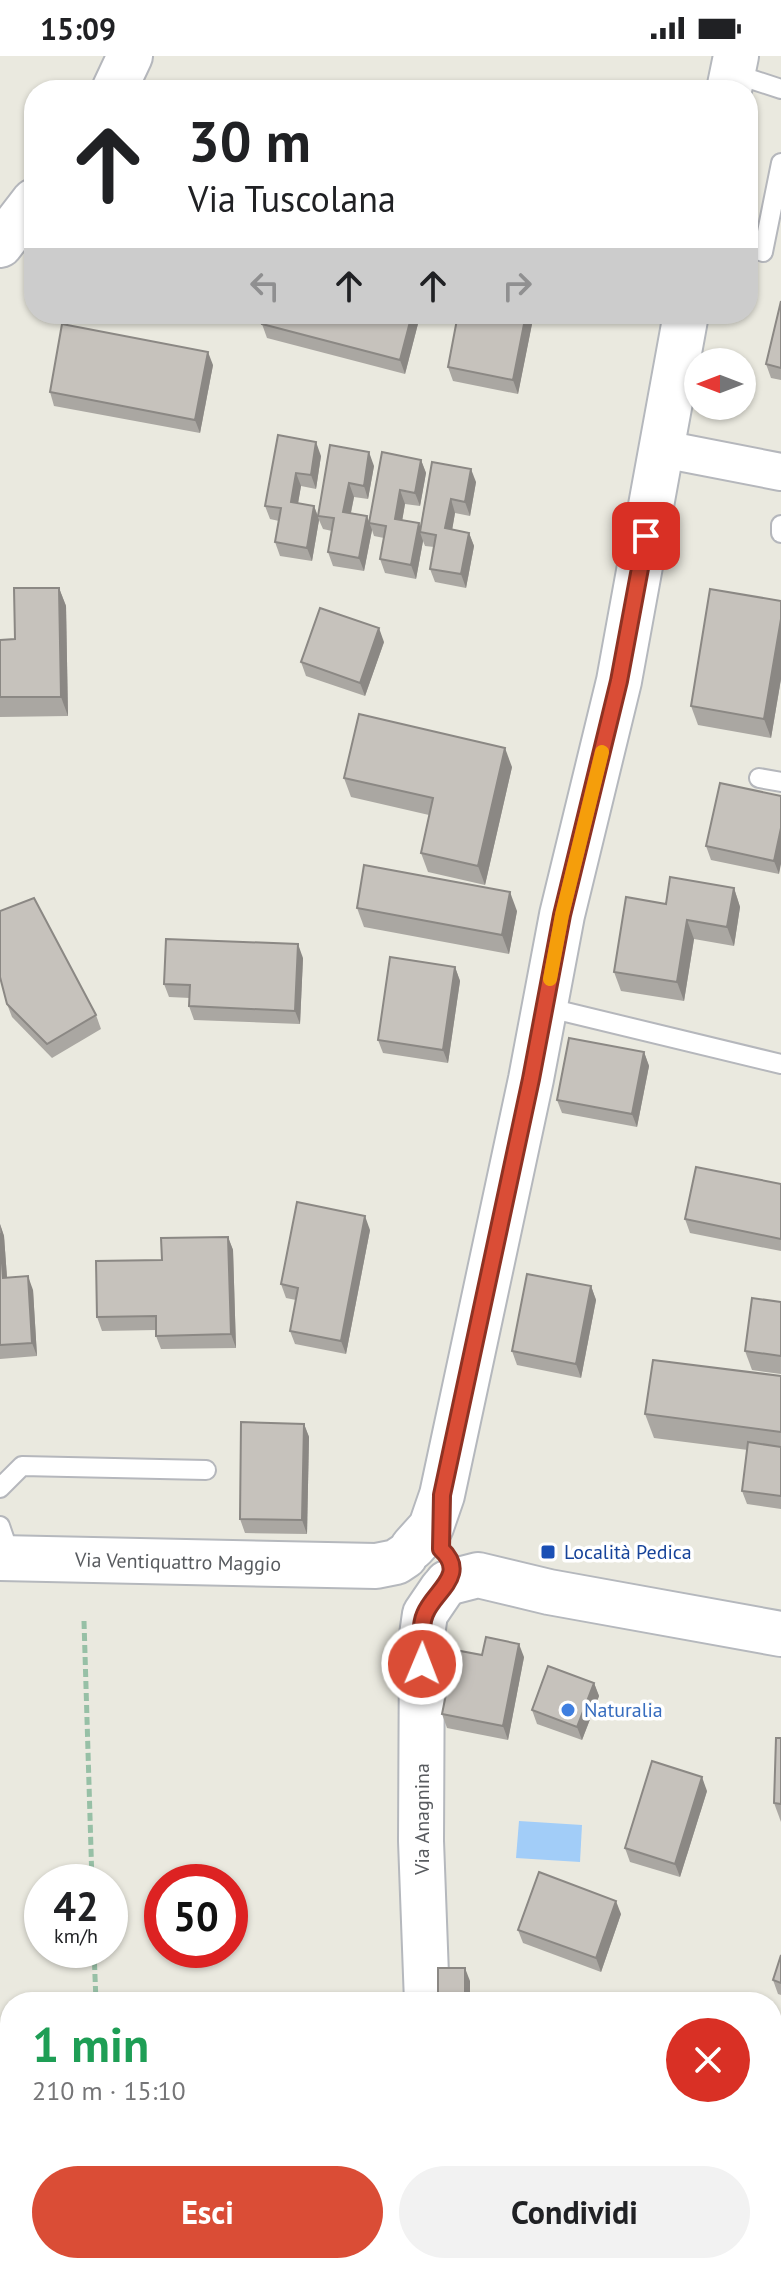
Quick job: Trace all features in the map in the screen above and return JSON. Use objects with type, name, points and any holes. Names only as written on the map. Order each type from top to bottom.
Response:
[{"type":"main road","points":[[119,80],[130,56]]},
{"type":"main road","points":[[0,245],[24,214]]},
{"type":"main road","name":"Via Anagnina","points":[[427,1992],[421,1841],[422,1635],[427,1569],[562,915],[619,681],[684,324]]},
{"type":"main road","name":"Via Ventiquattro Maggio","points":[[4,1547],[427,1569]]},
{"type":"main road","points":[[427,1569],[478,1575],[549,1592],[781,1634]]},
{"type":"street","points":[[663,449],[781,472]]},
{"type":"lane","points":[[732,73],[753,80]]},
{"type":"lane","points":[[758,81],[781,89]]},
{"type":"lane","points":[[763,252],[781,163]]},
{"type":"lane","points":[[781,525],[781,533]]},
{"type":"lane","points":[[759,778],[781,782]]},
{"type":"lane","points":[[545,1007],[781,1064]]},
{"type":"lane","points":[[0,1488],[22,1466],[206,1470]]},
{"type":"path","points":[[84,1621],[91,1864]]},
{"type":"path","points":[[95,1968],[96,1992]]},
{"type":"water","points":[[519,1821],[582,1825],[580,1862],[516,1858]]},
{"type":"building","points":[[781,301],[781,368],[766,364]]},
{"type":"building","points":[[62,324],[208,352],[195,420],[50,392]]},
{"type":"building","points":[[262,324],[409,324],[400,360]]},
{"type":"building","points":[[456,324],[524,324],[513,380],[448,367]]},
{"type":"building","points":[[278,435],[316,442],[311,475],[296,473],[291,502],[314,506],[307,548],[275,542],[281,508],[265,506]]},
{"type":"building","points":[[330,445],[369,452],[364,486],[349,483],[343,512],[367,516],[359,558],[328,552],[334,518],[318,516]]},
{"type":"building","points":[[382,452],[421,460],[415,493],[400,490],[395,519],[419,523],[411,565],[380,559],[386,526],[369,523]]},
{"type":"building","points":[[432,462],[471,469],[465,502],[451,499],[445,528],[469,533],[461,574],[430,569],[436,535],[420,532]]},
{"type":"building","points":[[14,588],[59,588],[61,697],[0,697],[0,640],[15,639]]},
{"type":"building","points":[[710,589],[781,601],[781,619],[764,719],[691,706]]},
{"type":"building","points":[[320,608],[379,628],[360,683],[301,662]]},
{"type":"building","points":[[359,714],[505,748],[478,866],[421,853],[433,798],[344,778]]},
{"type":"building","points":[[720,783],[781,796],[781,828],[774,861],[706,846]]},
{"type":"building","points":[[364,865],[510,892],[502,935],[357,908]]},
{"type":"building","points":[[670,877],[734,888],[727,927],[687,920],[677,982],[614,972],[626,897],[666,904]]},
{"type":"building","points":[[34,898],[96,1015],[47,1044],[7,1004],[0,977],[0,911]]},
{"type":"building","points":[[166,939],[298,944],[295,1011],[189,1006],[190,985],[164,984]]},
{"type":"building","points":[[390,957],[455,967],[443,1050],[378,1040]]},
{"type":"building","points":[[569,1038],[644,1052],[632,1114],[557,1100]]},
{"type":"building","points":[[696,1167],[781,1184],[781,1239],[685,1219]]},
{"type":"building","points":[[297,1202],[365,1216],[341,1341],[290,1331],[298,1288],[281,1284]]},
{"type":"building","points":[[0,1233],[3,1278],[28,1276],[32,1343],[0,1345]]},
{"type":"building","points":[[228,1237],[231,1334],[156,1336],[156,1316],[97,1317],[96,1261],[162,1260],[161,1238]]},
{"type":"building","points":[[527,1274],[591,1286],[576,1364],[512,1351]]},
{"type":"building","points":[[752,1298],[781,1302],[781,1356],[745,1351]]},
{"type":"building","points":[[653,1360],[781,1376],[781,1432],[645,1414]]},
{"type":"building","points":[[241,1422],[304,1424],[302,1520],[240,1519]]},
{"type":"building","points":[[748,1442],[781,1447],[781,1496],[742,1491]]},
{"type":"building","points":[[486,1637],[519,1644],[503,1726],[442,1714],[455,1650],[482,1655]]},
{"type":"building","name":"Naturalia","points":[[548,1666],[594,1683],[577,1727],[532,1710]]},
{"type":"building","points":[[776,1738],[781,1738],[781,1804],[774,1803]]},
{"type":"building","points":[[652,1761],[702,1777],[675,1864],[625,1848]]},
{"type":"building","points":[[539,1872],[616,1901],[596,1958],[518,1930]]},
{"type":"building","points":[[781,1955],[781,1983],[773,1980]]},
{"type":"building","points":[[438,1968],[465,1968],[465,1992],[438,1992]]},
{"type":"slow traffic","points":[[550,979],[562,915],[602,752]]},
{"type":"place","name":"Località Pedica","points":[[548,1552]]},
{"type":"place","name":"Naturalia","points":[[568,1710]]},
{"type":"route","points":[[422,1664],[425,1614],[451,1576],[450,1559],[441,1549],[442,1495],[531,1079],[562,915],[619,681],[646,536]]}]
